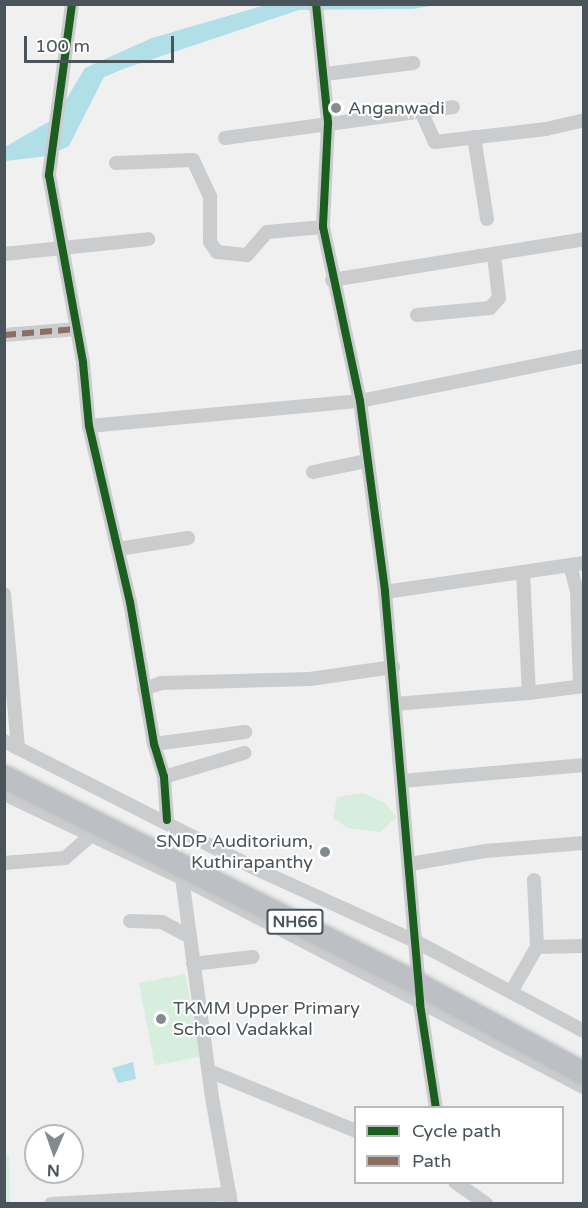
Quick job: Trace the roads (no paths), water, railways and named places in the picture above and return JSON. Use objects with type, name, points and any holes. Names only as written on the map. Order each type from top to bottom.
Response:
[{"type":"highway","name":"NH66","points":[[4,776],[408,979],[584,1073]]},
{"type":"street","points":[[72,4],[49,176],[77,329],[89,426],[118,549],[154,744],[164,777],[167,820]]},
{"type":"street","points":[[316,4],[325,74],[328,123],[323,227],[332,280],[360,401],[366,461],[385,592],[417,942],[420,1004],[436,1106]]},
{"type":"street","points":[[325,74],[413,63]]},
{"type":"street","points":[[225,138],[453,107]]},
{"type":"street","points":[[421,111],[435,142],[584,120]]},
{"type":"street","points":[[474,137],[487,219]]},
{"type":"street","points":[[116,163],[193,159],[210,196],[210,242],[218,252],[247,255],[267,232],[323,227]]},
{"type":"street","points":[[4,254],[148,239]]},
{"type":"street","points":[[332,280],[494,256],[584,239]]},
{"type":"street","points":[[417,315],[490,308],[499,298],[494,256]]},
{"type":"street","points":[[4,335],[77,329]]},
{"type":"street","points":[[89,426],[360,401],[584,356]]},
{"type":"street","points":[[313,472],[366,461]]},
{"type":"street","points":[[118,549],[188,538]]},
{"type":"street","points":[[385,592],[577,564],[582,686],[529,693],[395,704]]},
{"type":"street","points":[[523,572],[529,693]]},
{"type":"street","points":[[4,594],[18,748]]},
{"type":"street","points":[[144,689],[161,683],[310,679],[393,667]]},
{"type":"street","points":[[154,744],[245,732]]},
{"type":"street","points":[[4,741],[167,820],[252,867],[417,942],[584,1031]]},
{"type":"street","points":[[164,777],[244,753]]},
{"type":"street","points":[[401,781],[584,765]]},
{"type":"street","points":[[4,794],[182,878],[420,1004],[584,1087]]},
{"type":"street","points":[[4,863],[65,858],[92,835]]},
{"type":"street","points":[[410,864],[485,851],[584,843]]},
{"type":"street","points":[[51,1203],[231,1199],[209,1071],[182,878]]},
{"type":"street","points":[[511,992],[537,947],[534,880]]},
{"type":"street","points":[[130,921],[162,922],[190,937]]},
{"type":"street","points":[[537,947],[584,946]]},
{"type":"street","points":[[193,964],[253,957]]},
{"type":"street","points":[[209,1071],[354,1130]]},
{"type":"street","points":[[458,1184],[486,1203]]},
{"type":"water","points":[[265,5],[436,5],[413,9],[299,10],[126,68],[104,77],[69,146],[48,156],[5,161],[5,147],[55,118],[85,68],[152,38]]},
{"type":"water","points":[[133,1062],[136,1079],[118,1083],[112,1068]]},
{"type":"place","name":"Anganwadi","points":[[336,108]]},
{"type":"place","name":"SNDP Auditorium, Kuthirapanthy","points":[[325,852]]},
{"type":"place","name":"TKMM Upper Primary School Vadakkal","points":[[161,1019]]}]
